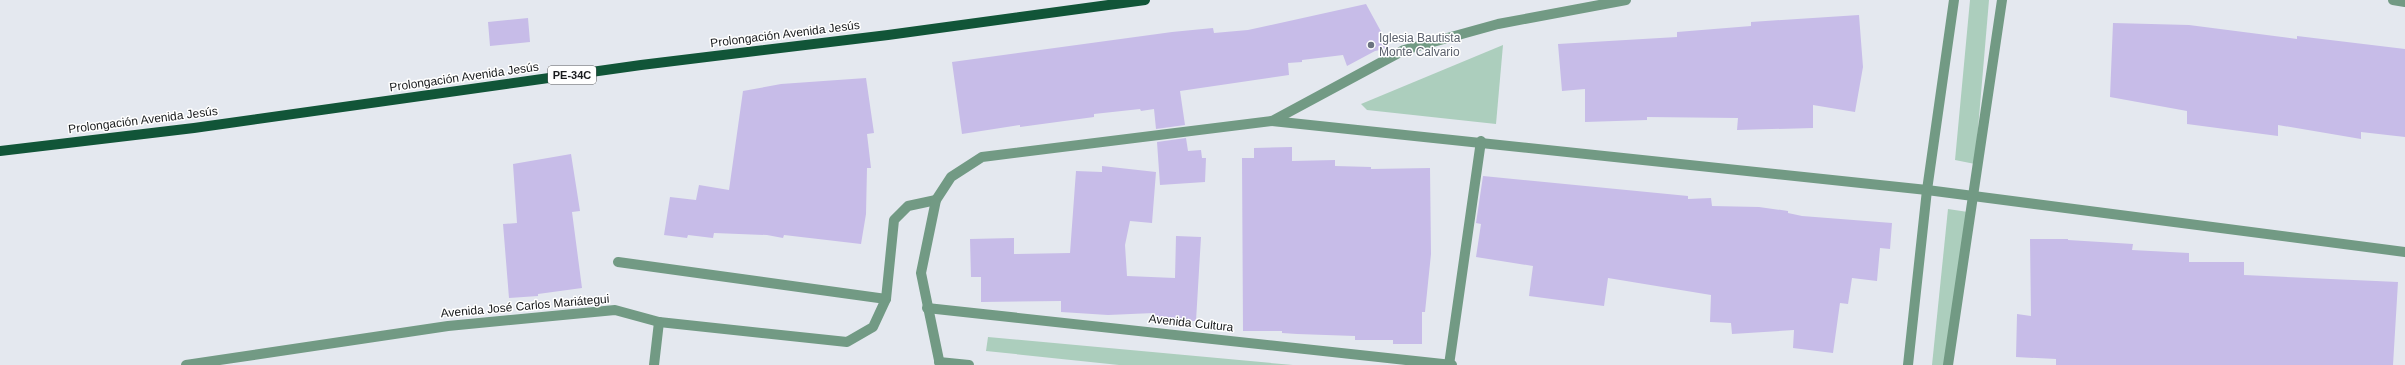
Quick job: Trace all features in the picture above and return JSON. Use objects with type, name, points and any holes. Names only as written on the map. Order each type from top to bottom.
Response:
[{"type":"main road","name":"Prolongación Avenida Jesús","points":[[0,151],[194,128],[641,65],[888,35],[1145,0]]},
{"type":"street","points":[[1272,121],[1404,50],[1498,24],[1626,0]]},
{"type":"street","points":[[1908,365],[1927,190],[1954,0]]},
{"type":"street","points":[[1948,365],[2002,0]]},
{"type":"street","points":[[969,365],[939,363],[921,273],[936,200],[951,177],[982,157],[1272,121],[1973,195],[2405,252]]},
{"type":"street","points":[[1449,365],[1481,142]]},
{"type":"street","name":"Avenida José Carlos Mariátegui","points":[[186,365],[448,326],[615,310],[660,322],[847,342],[873,327],[886,300],[894,220],[908,206],[936,200]]},
{"type":"street","points":[[618,262],[886,300]]},
{"type":"street","name":"Avenida Cultura","points":[[927,308],[1452,365]]},
{"type":"street","points":[[654,365],[660,322]]},
{"type":"green space","points":[[1970,0],[1989,0],[1975,164],[1955,160]]},
{"type":"green space","points":[[1503,45],[1496,124],[1367,110],[1361,104]]},
{"type":"green space","points":[[1948,209],[1968,212],[1951,365],[1932,365]]},
{"type":"green space","points":[[988,337],[1293,365],[1119,365],[986,351]]},
{"type":"building","points":[[1366,4],[1390,48],[1375,51],[1347,66],[1343,55],[1302,60],[1302,62],[1288,63],[1289,75],[1180,91],[1185,125],[1156,129],[1154,109],[1141,111],[1140,109],[1094,114],[1094,117],[1020,127],[1020,125],[962,134],[952,62],[1172,32],[1213,28],[1214,33],[1248,30]]},
{"type":"building","points":[[1859,15],[1863,67],[1855,112],[1813,105],[1813,128],[1737,130],[1738,118],[1647,117],[1647,120],[1585,122],[1585,89],[1562,91],[1558,44],[1677,37],[1677,32],[1751,26],[1751,22]]},
{"type":"building","points":[[528,18],[530,42],[490,46],[488,22]]},
{"type":"building","points":[[2113,23],[2189,25],[2297,39],[2297,36],[2405,49],[2405,137],[2361,132],[2361,139],[2278,125],[2278,136],[2187,124],[2187,111],[2110,97]]},
{"type":"building","points":[[866,78],[874,133],[867,134],[871,168],[867,168],[866,214],[861,244],[784,235],[783,238],[767,235],[714,233],[713,238],[688,235],[687,238],[664,235],[670,197],[696,200],[699,185],[729,190],[743,91],[781,84]]},
{"type":"building","points":[[1186,138],[1188,151],[1201,150],[1202,158],[1206,158],[1205,182],[1160,185],[1157,142]]},
{"type":"building","points":[[1292,147],[1292,161],[1335,160],[1335,166],[1371,167],[1371,169],[1430,168],[1431,254],[1425,312],[1422,312],[1422,344],[1393,344],[1393,340],[1355,340],[1355,336],[1282,333],[1282,331],[1243,331],[1242,158],[1254,158],[1254,148]]},
{"type":"building","points":[[571,154],[580,211],[572,212],[582,288],[538,294],[538,296],[509,298],[503,224],[517,223],[513,164]]},
{"type":"building","points":[[1102,166],[1156,172],[1152,223],[1130,221],[1125,245],[1127,276],[1175,278],[1176,236],[1201,237],[1196,321],[1154,319],[1154,313],[1108,315],[1061,312],[1061,301],[981,302],[981,277],[971,277],[970,239],[1014,238],[1014,254],[1070,253],[1076,171],[1102,172]]},
{"type":"building","points":[[1483,176],[1688,196],[1688,199],[1711,198],[1712,206],[1759,207],[1788,211],[1788,213],[1802,216],[1892,223],[1890,249],[1880,248],[1877,281],[1852,278],[1848,304],[1840,303],[1833,353],[1793,348],[1794,330],[1732,334],[1731,323],[1710,322],[1711,295],[1608,278],[1604,306],[1529,296],[1533,266],[1476,257],[1481,224],[1476,223]]},
{"type":"building","points":[[2030,239],[2068,239],[2133,244],[2132,250],[2189,253],[2189,262],[2244,262],[2244,275],[2398,282],[2393,365],[2056,365],[2056,359],[2016,357],[2017,314],[2031,316]]},
{"type":"place","name":"Iglesia Bautista Monte Calvario","points":[[1371,45]]}]
